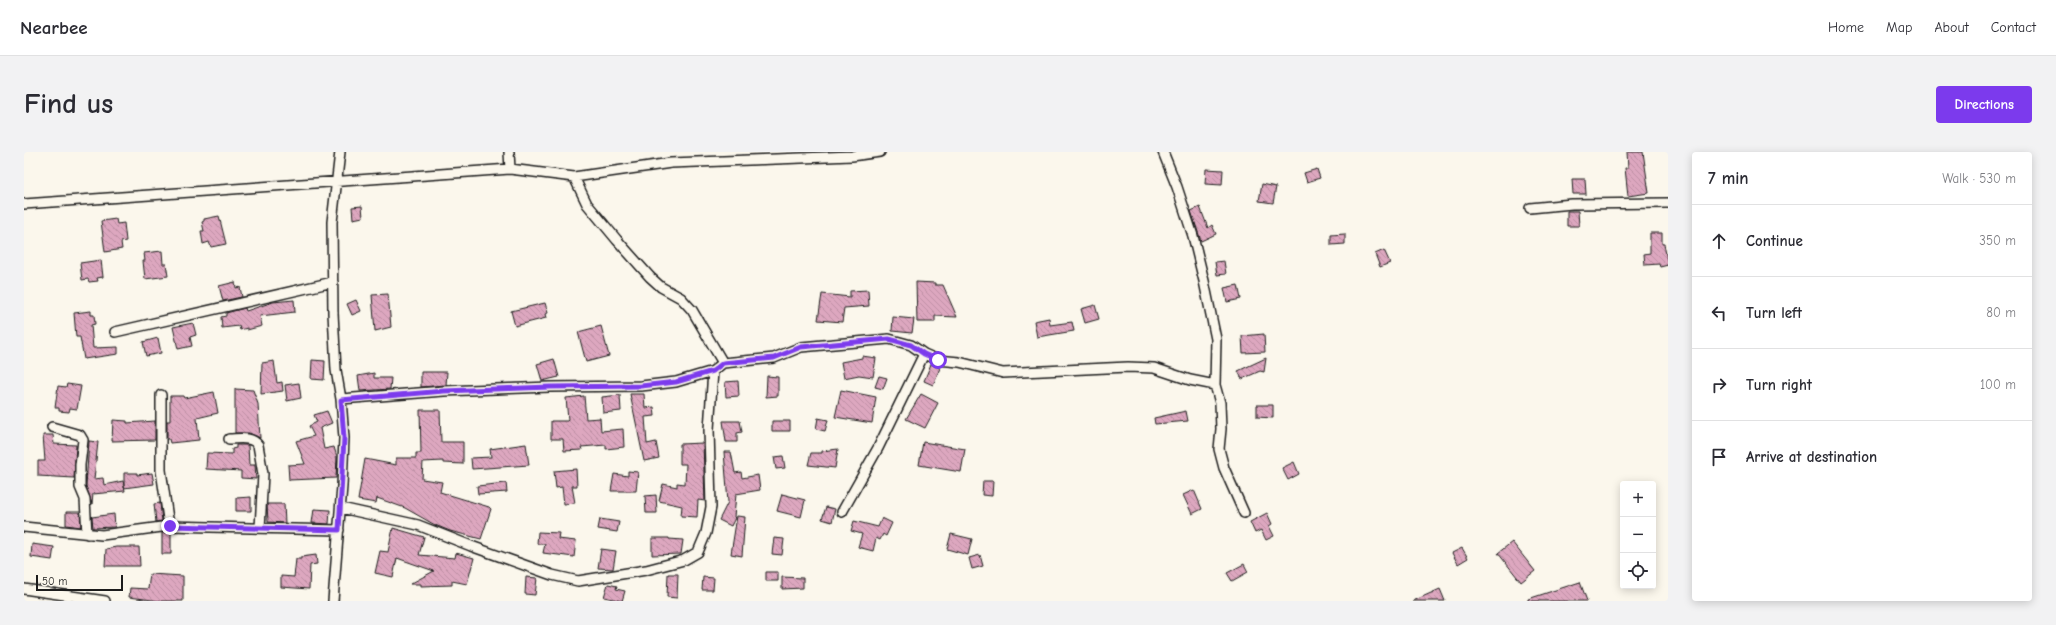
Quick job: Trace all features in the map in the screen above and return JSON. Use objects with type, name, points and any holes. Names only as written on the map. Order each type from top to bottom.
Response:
[{"type":"street","points":[[333,601],[341,508],[344,438],[341,400],[336,370],[332,222],[340,152]]},
{"type":"street","points":[[510,152],[510,169]]},
{"type":"street","points":[[24,204],[336,180],[510,169],[574,177],[671,163],[852,156],[880,152]]},
{"type":"street","points":[[1163,152],[1177,187],[1193,236],[1204,281],[1216,339],[1215,384],[1220,403],[1221,429],[1219,448],[1224,468],[1244,513]]},
{"type":"street","points":[[574,177],[587,204],[617,240],[656,282],[681,298],[692,310],[723,363]]},
{"type":"street","points":[[1530,208],[1572,204],[1668,203]]},
{"type":"street","points":[[115,332],[333,282]]},
{"type":"street","points":[[341,400],[459,390],[641,386],[676,382],[713,371],[723,363],[774,358],[801,347],[889,339],[911,345],[924,354],[938,360],[959,362],[1003,373],[1128,367],[1154,368],[1190,380],[1215,384]]},
{"type":"street","points":[[842,512],[878,448],[924,354]]},
{"type":"street","points":[[341,508],[418,524],[470,546],[530,568],[578,581],[646,570],[684,560],[698,552],[706,533],[711,507],[709,429],[713,371]]},
{"type":"street","points":[[161,395],[161,470],[170,526]]},
{"type":"street","points":[[52,427],[80,435],[83,440],[80,465],[80,487],[85,499],[87,534]]},
{"type":"street","points":[[228,439],[250,439],[256,441],[258,444],[264,474],[260,528]]},
{"type":"street","points":[[24,527],[102,535],[170,526],[339,530]]},
{"type":"street","points":[[24,589],[105,601]]},
{"type":"building","points":[[1627,152],[1643,152],[1649,193],[1628,196],[1625,168],[1628,168]]},
{"type":"building","points":[[1206,169],[1223,170],[1222,185],[1205,184]]},
{"type":"building","points":[[1317,169],[1320,178],[1307,182],[1304,173]]},
{"type":"building","points":[[1572,179],[1585,179],[1586,194],[1573,194]]},
{"type":"building","points":[[1262,184],[1276,187],[1273,203],[1259,201]]},
{"type":"building","points":[[362,206],[363,217],[353,219],[352,207]]},
{"type":"building","points":[[1200,207],[1208,228],[1212,225],[1216,234],[1201,241],[1191,211]]},
{"type":"building","points":[[1567,211],[1578,211],[1579,226],[1567,226]]},
{"type":"building","points":[[219,216],[226,244],[211,247],[209,242],[203,244],[201,231],[204,231],[202,222],[204,219]]},
{"type":"building","points":[[116,219],[117,224],[124,223],[126,241],[121,242],[122,249],[105,252],[101,221]]},
{"type":"building","points":[[1650,233],[1662,233],[1662,244],[1664,244],[1668,265],[1660,267],[1659,264],[1645,265],[1644,254],[1650,253]]},
{"type":"building","points":[[1345,234],[1345,244],[1331,245],[1331,235]]},
{"type":"building","points":[[1384,250],[1390,263],[1380,267],[1375,254]]},
{"type":"building","points":[[162,251],[163,264],[166,264],[168,276],[145,279],[143,261],[145,261],[144,253]]},
{"type":"building","points":[[101,260],[103,277],[97,278],[98,281],[89,282],[88,279],[82,280],[80,263]]},
{"type":"building","points":[[1224,261],[1226,274],[1217,275],[1215,262]]},
{"type":"building","points":[[235,282],[236,288],[240,287],[242,297],[223,301],[219,286]]},
{"type":"building","points":[[916,282],[943,285],[957,317],[935,316],[935,322],[917,322]]},
{"type":"building","points":[[1238,285],[1241,299],[1227,302],[1224,288]]},
{"type":"building","points":[[868,290],[869,306],[844,308],[842,322],[818,320],[822,294],[850,297],[850,291]]},
{"type":"building","points":[[388,294],[391,327],[375,331],[372,295]]},
{"type":"building","points":[[294,300],[295,312],[260,316],[262,326],[247,330],[247,328],[240,330],[239,326],[222,328],[221,317],[226,316],[226,313],[245,308],[246,311],[273,302]]},
{"type":"building","points":[[356,300],[361,311],[352,315],[347,304]]},
{"type":"building","points":[[545,303],[548,313],[545,314],[546,318],[515,326],[511,311]]},
{"type":"building","points":[[1095,305],[1099,319],[1085,323],[1081,309]]},
{"type":"building","points":[[91,311],[91,315],[94,315],[95,324],[91,325],[93,348],[118,347],[118,354],[84,359],[80,337],[76,337],[74,313]]},
{"type":"building","points":[[893,317],[914,319],[912,333],[892,331]]},
{"type":"building","points":[[1049,318],[1050,325],[1072,322],[1074,331],[1037,337],[1034,321]]},
{"type":"building","points":[[193,323],[196,335],[190,337],[192,346],[178,349],[173,327]]},
{"type":"building","points":[[601,326],[609,356],[586,362],[578,332]]},
{"type":"building","points":[[1264,334],[1265,352],[1243,353],[1242,336]]},
{"type":"building","points":[[158,338],[161,353],[146,356],[143,342]]},
{"type":"building","points":[[862,356],[876,358],[873,377],[859,375],[844,378],[841,362],[862,358]]},
{"type":"building","points":[[1266,358],[1264,372],[1260,371],[1242,379],[1238,371]]},
{"type":"building","points":[[554,359],[559,377],[542,381],[537,364]]},
{"type":"building","points":[[312,360],[325,361],[324,380],[311,379]]},
{"type":"building","points":[[274,361],[277,383],[282,382],[283,391],[261,394],[262,363]]},
{"type":"building","points":[[931,364],[940,368],[933,385],[924,381]]},
{"type":"building","points":[[421,372],[447,372],[446,385],[421,387]]},
{"type":"building","points":[[374,373],[374,378],[391,378],[390,389],[360,391],[358,376]]},
{"type":"building","points":[[767,376],[778,377],[778,396],[766,397]]},
{"type":"building","points":[[879,376],[887,378],[883,389],[875,387]]},
{"type":"building","points":[[738,381],[739,396],[726,397],[725,382]]},
{"type":"building","points":[[299,383],[301,398],[287,401],[285,385]]},
{"type":"building","points":[[67,384],[81,386],[77,409],[70,408],[69,412],[59,411],[59,408],[55,408],[58,386],[66,387]]},
{"type":"building","points":[[235,389],[253,390],[258,404],[260,438],[249,433],[235,433]]},
{"type":"building","points":[[841,390],[876,397],[872,423],[835,417]]},
{"type":"building","points":[[214,392],[218,413],[197,418],[199,440],[170,443],[169,439],[167,439],[167,421],[170,421],[170,396],[183,396],[184,398]]},
{"type":"building","points":[[630,394],[644,394],[645,408],[654,407],[655,416],[645,417],[647,444],[656,442],[659,458],[644,461]]},
{"type":"building","points":[[921,394],[938,403],[925,428],[906,419]]},
{"type":"building","points":[[620,395],[621,411],[603,413],[602,397]]},
{"type":"building","points":[[584,396],[586,419],[600,418],[601,431],[623,429],[624,447],[606,449],[606,445],[581,447],[582,450],[564,451],[563,439],[551,439],[551,421],[568,420],[566,398]]},
{"type":"building","points":[[1257,405],[1273,405],[1273,418],[1257,417]]},
{"type":"building","points":[[420,410],[440,410],[441,442],[463,442],[463,464],[443,463],[443,461],[423,462],[422,479],[442,482],[440,492],[489,507],[491,509],[481,539],[450,531],[435,525],[405,508],[377,498],[376,503],[358,500],[365,459],[396,465],[396,458],[416,458],[416,453],[421,453]]},
{"type":"building","points":[[327,411],[332,423],[320,428],[324,449],[334,447],[337,457],[336,478],[289,480],[288,465],[305,464],[296,441],[314,436],[309,426],[317,422],[314,415]]},
{"type":"building","points":[[1186,411],[1188,421],[1155,424],[1154,418]]},
{"type":"building","points":[[818,418],[828,420],[825,431],[816,429]]},
{"type":"building","points":[[113,420],[127,421],[127,423],[155,421],[155,440],[112,441]]},
{"type":"building","points":[[723,421],[740,421],[742,432],[737,433],[737,442],[726,442]]},
{"type":"building","points":[[772,421],[790,421],[790,431],[772,431]]},
{"type":"building","points":[[43,435],[53,435],[54,444],[76,445],[74,478],[38,476],[38,461],[45,461]]},
{"type":"building","points":[[89,441],[98,442],[94,479],[103,478],[104,485],[123,481],[125,491],[93,494],[92,504],[86,486]]},
{"type":"building","points":[[923,442],[965,449],[961,472],[919,465]]},
{"type":"building","points":[[703,443],[705,501],[698,500],[697,517],[681,516],[682,506],[659,501],[663,484],[677,487],[677,483],[685,484],[686,464],[680,464],[680,444]]},
{"type":"building","points":[[526,444],[529,465],[472,469],[471,458],[491,457],[490,449]]},
{"type":"building","points":[[236,445],[248,445],[249,465],[255,465],[256,479],[241,478],[241,471],[206,469],[207,453],[232,454],[232,449],[236,448]]},
{"type":"building","points":[[838,449],[835,468],[808,465],[811,453],[822,453],[822,451]]},
{"type":"building","points":[[724,452],[731,452],[735,473],[741,472],[742,478],[758,475],[760,490],[736,494],[735,518],[731,526],[719,520],[728,502]]},
{"type":"building","points":[[783,456],[785,468],[776,469],[774,457]]},
{"type":"building","points":[[1294,462],[1299,474],[1288,480],[1282,468]]},
{"type":"building","points":[[576,469],[577,486],[572,486],[575,503],[564,504],[562,487],[556,488],[554,471]]},
{"type":"building","points":[[628,471],[638,472],[636,491],[611,491],[614,474],[628,476]]},
{"type":"building","points":[[124,473],[137,473],[137,475],[152,473],[154,484],[124,488]]},
{"type":"building","points":[[983,481],[993,481],[992,496],[982,495]]},
{"type":"building","points":[[506,483],[507,492],[478,494],[477,486]]},
{"type":"building","points":[[1194,490],[1202,509],[1192,514],[1183,495]]},
{"type":"building","points":[[782,494],[805,500],[801,517],[777,511]]},
{"type":"building","points":[[656,495],[657,513],[646,513],[645,496]]},
{"type":"building","points":[[251,497],[251,511],[236,511],[236,498]]},
{"type":"building","points":[[160,503],[162,521],[156,522],[154,504]]},
{"type":"building","points":[[267,504],[284,504],[285,523],[268,522]]},
{"type":"building","points":[[826,507],[835,509],[832,522],[822,519]]},
{"type":"building","points":[[314,509],[330,510],[329,524],[312,523]]},
{"type":"building","points":[[66,512],[80,512],[81,527],[66,525]]},
{"type":"building","points":[[1267,513],[1272,524],[1269,526],[1274,536],[1266,540],[1261,530],[1255,533],[1250,522]]},
{"type":"building","points":[[114,514],[115,527],[93,528],[92,517]]},
{"type":"building","points":[[737,516],[745,517],[742,556],[731,554]]},
{"type":"building","points":[[882,518],[892,523],[886,536],[883,534],[880,540],[876,538],[873,551],[858,547],[862,534],[851,531],[854,521],[878,527]]},
{"type":"building","points":[[600,519],[619,522],[617,532],[598,529]]},
{"type":"building","points":[[393,528],[424,537],[419,555],[455,558],[456,553],[474,558],[467,584],[452,581],[452,585],[421,586],[421,584],[410,584],[434,571],[397,558],[393,577],[375,573],[380,551],[388,552]]},
{"type":"building","points":[[171,532],[171,554],[162,554],[162,533]]},
{"type":"building","points":[[538,532],[559,533],[558,539],[576,541],[574,557],[543,553],[545,544],[537,544]]},
{"type":"building","points":[[951,534],[972,539],[968,555],[947,549]]},
{"type":"building","points":[[652,538],[683,540],[681,554],[652,555]]},
{"type":"building","points":[[774,538],[784,539],[782,555],[772,554]]},
{"type":"building","points":[[1512,542],[1535,571],[1521,582],[1498,553]]},
{"type":"building","points":[[32,544],[54,547],[52,560],[31,557]]},
{"type":"building","points":[[116,547],[139,547],[140,566],[105,566],[106,549]]},
{"type":"building","points":[[1462,548],[1468,558],[1458,564],[1452,553]]},
{"type":"building","points":[[601,549],[616,551],[613,569],[598,568]]},
{"type":"building","points":[[316,555],[317,564],[310,565],[309,589],[281,587],[281,576],[294,577],[296,559]]},
{"type":"building","points":[[980,555],[983,566],[972,569],[969,558]]},
{"type":"building","points":[[1244,564],[1248,572],[1232,581],[1227,573]]},
{"type":"building","points":[[766,572],[778,572],[778,581],[766,581]]},
{"type":"building","points":[[150,574],[183,576],[183,601],[160,601],[129,597],[130,588],[148,589]]},
{"type":"building","points":[[668,574],[678,574],[677,598],[667,597]]},
{"type":"building","points":[[526,577],[537,578],[535,595],[525,594]]},
{"type":"building","points":[[703,577],[714,578],[713,590],[702,590]]},
{"type":"building","points":[[782,577],[803,578],[803,588],[782,589]]},
{"type":"building","points":[[1580,582],[1587,601],[1528,601],[1528,599]]},
{"type":"building","points":[[608,584],[617,586],[616,589],[625,591],[622,601],[604,597]]},
{"type":"building","points":[[1440,589],[1445,601],[1413,601]]},
{"type":"route","points":[[170,526],[339,530],[344,438],[341,400],[444,391],[550,387],[641,386],[676,382],[713,371],[723,363],[774,358],[801,347],[889,339],[911,345],[924,354],[938,360]]}]
